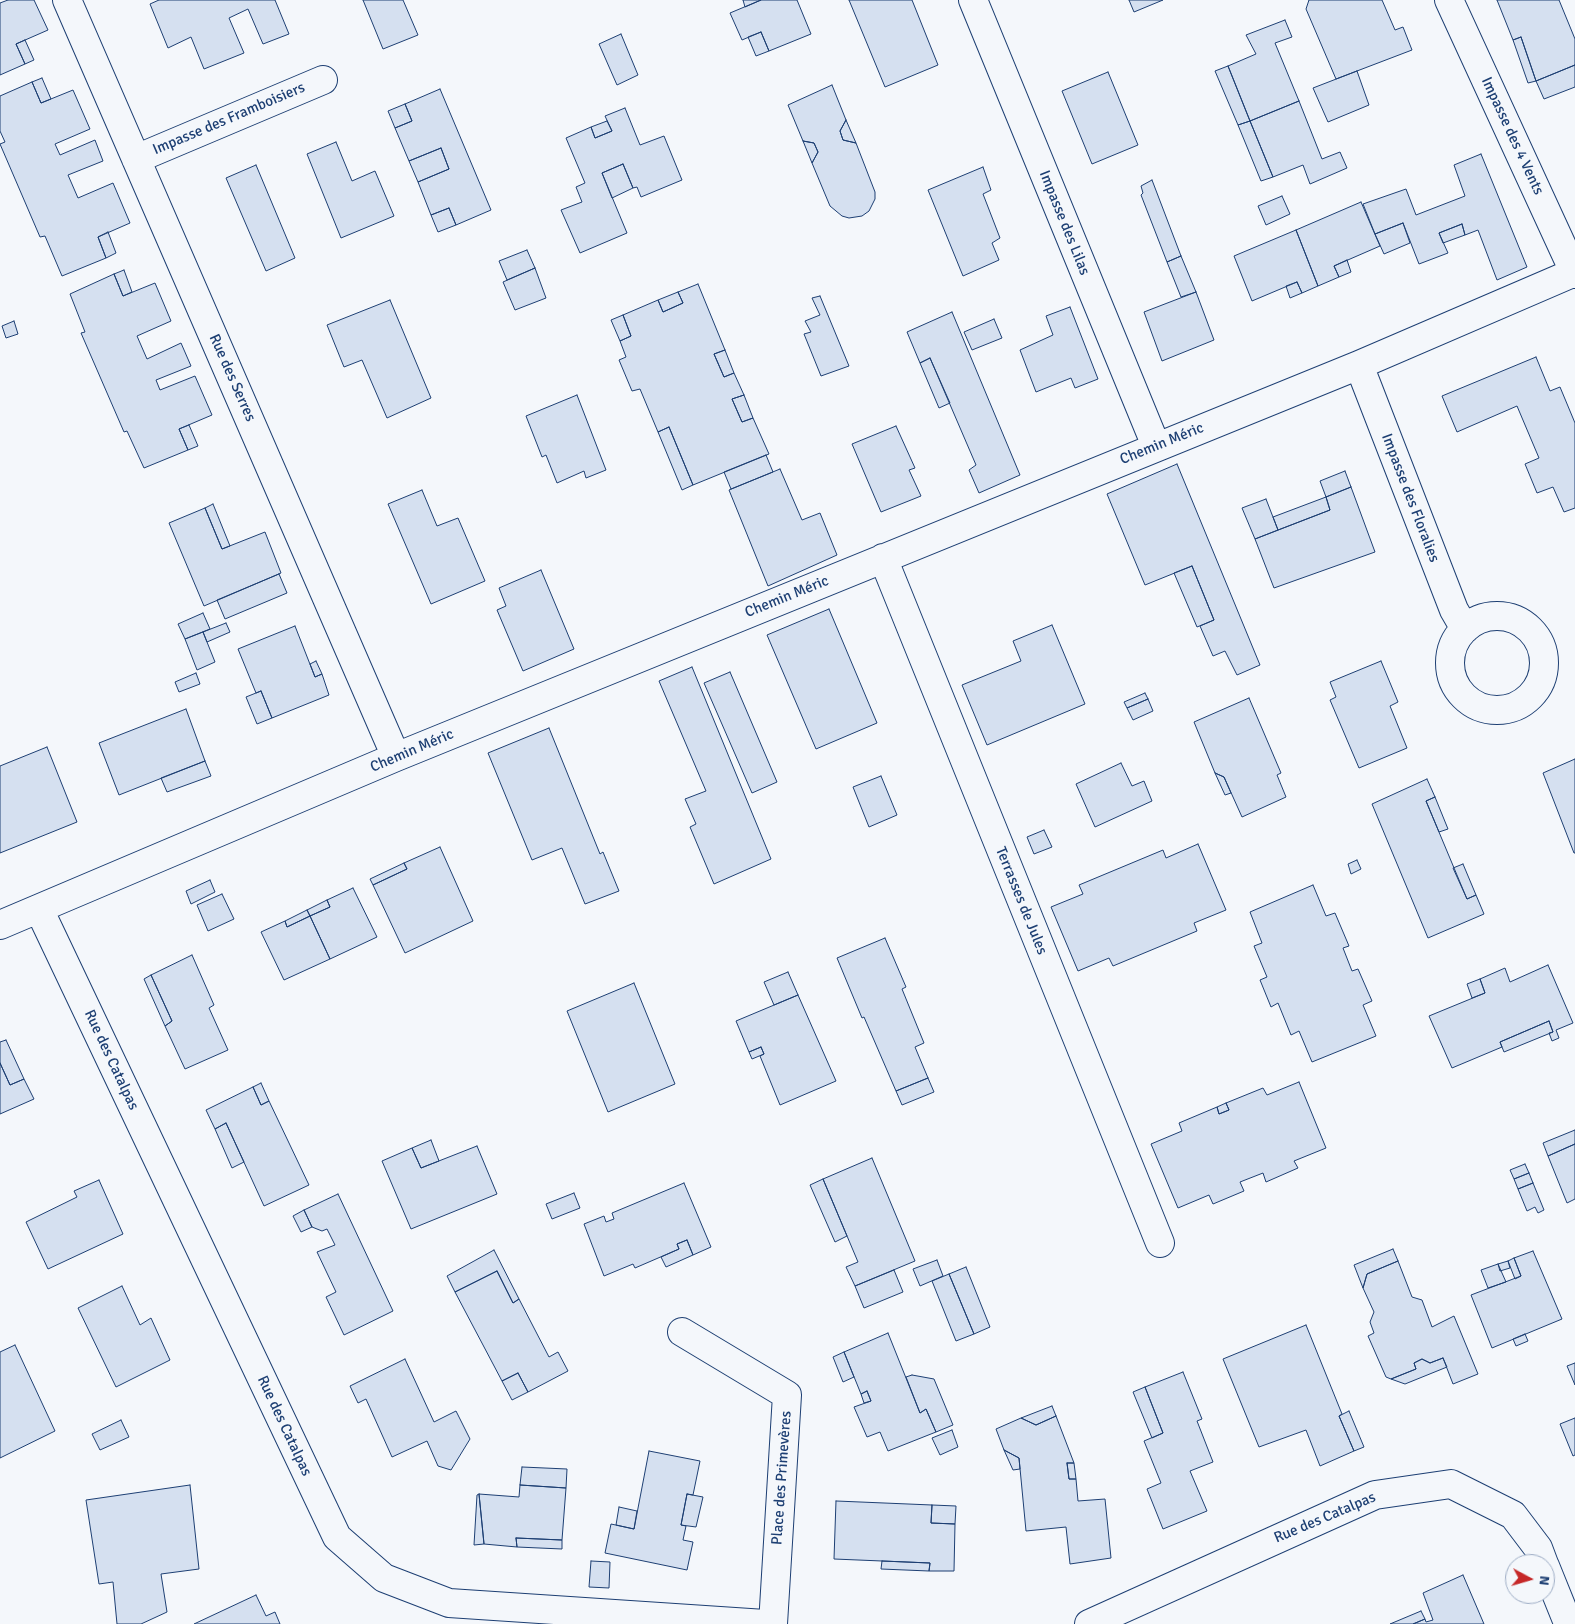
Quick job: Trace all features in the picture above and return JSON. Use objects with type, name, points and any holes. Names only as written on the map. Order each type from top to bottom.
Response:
[{"type":"street","name":"Rue des Serres","points":[[67,0],[396,757]]},
{"type":"street","name":"Impasse des Lilas","points":[[972,0],[1156,446]]},
{"type":"street","name":"Impasse des 4 Vents","points":[[1449,0],[1575,273]]},
{"type":"street","name":"Impasse des Framboisiers","points":[[136,159],[323,80]]},
{"type":"street","name":"Chemin Méric","points":[[0,925],[396,757],[1156,446],[1359,365],[1575,273]]},
{"type":"street","name":"Impasse des Floralies","points":[[1359,365],[1454,610],[1465,629]]},
{"type":"street","name":"Terrasses de Jules","points":[[883,558],[1160,1243]]},
{"type":"street","name":"Rue des Catalpas","points":[[39,909],[337,1537],[384,1578],[449,1603],[765,1624]]},
{"type":"street","name":"Place des Primevères","points":[[682,1332],[788,1395],[773,1624]]},
{"type":"street","name":"Rue des Catalpas","points":[[1089,1624],[1375,1495],[1451,1484],[1514,1515],[1540,1554]]},
{"type":"street","name":"Rue des Catalpas","points":[[1555,1590],[1570,1624]]},
{"type":"building","points":[[8,0],[34,0],[48,30],[16,44],[25,64],[0,75],[0,3]]},
{"type":"building","points":[[159,0],[275,0],[289,34],[263,44],[248,9],[229,18],[244,53],[204,69],[191,37],[168,48],[150,4]]},
{"type":"building","points":[[363,0],[403,0],[418,35],[383,49]]},
{"type":"building","points":[[743,0],[761,0],[745,7]]},
{"type":"building","points":[[761,0],[797,0],[811,34],[769,51],[761,32],[742,40],[730,13]]},
{"type":"building","points":[[849,0],[912,0],[938,65],[885,87]]},
{"type":"building","points":[[1129,0],[1163,0],[1134,12]]},
{"type":"building","points":[[1309,0],[1382,0],[1395,30],[1403,27],[1412,50],[1336,79],[1306,9]]},
{"type":"building","points":[[1497,0],[1559,0],[1575,39],[1575,65],[1536,81],[1521,37],[1513,40]]},
{"type":"building","points":[[1285,20],[1292,37],[1275,43],[1299,101],[1250,121],[1228,66],[1256,54],[1246,35]]},
{"type":"building","points":[[761,32],[769,51],[756,56],[748,37]]},
{"type":"building","points":[[621,34],[638,75],[617,85],[599,44]]},
{"type":"building","points":[[1521,37],[1536,81],[1528,83],[1513,40]]},
{"type":"building","points":[[25,40],[34,60],[25,64],[16,44]]},
{"type":"building","points":[[1575,65],[1575,87],[1544,99],[1536,81]]},
{"type":"building","points":[[1228,66],[1250,121],[1238,125],[1215,71]]},
{"type":"building","points":[[1357,71],[1369,105],[1328,122],[1313,88]]},
{"type":"building","points":[[1108,72],[1138,145],[1092,164],[1062,91]]},
{"type":"building","points":[[42,78],[51,99],[41,103],[32,82]]},
{"type":"building","points":[[32,82],[41,103],[73,90],[90,129],[55,144],[60,155],[95,140],[103,161],[68,175],[78,198],[113,183],[130,223],[98,237],[106,258],[62,276],[45,236],[40,237],[0,144],[5,142],[0,131],[0,96]]},
{"type":"building","points":[[832,85],[846,120],[840,131],[843,140],[856,143],[875,192],[875,199],[869,211],[862,216],[849,218],[842,216],[830,206],[812,163],[818,152],[814,143],[803,141],[788,105]]},
{"type":"building","points":[[440,89],[491,210],[456,225],[449,208],[431,215],[418,182],[449,169],[441,148],[409,161],[395,128],[412,121],[405,104]]},
{"type":"building","points":[[1299,101],[1322,159],[1340,152],[1347,168],[1310,184],[1303,165],[1273,177],[1250,121]]},
{"type":"building","points":[[405,104],[412,121],[395,128],[388,111]]},
{"type":"building","points":[[625,108],[640,145],[664,136],[682,180],[641,197],[637,187],[633,188],[623,164],[602,173],[627,233],[580,253],[561,210],[582,202],[576,187],[585,183],[566,138],[591,127],[595,138],[612,131],[605,116]]},
{"type":"building","points":[[846,120],[856,143],[843,140],[840,131]]},
{"type":"building","points":[[607,121],[612,131],[595,138],[591,127]]},
{"type":"building","points":[[1250,121],[1273,177],[1261,181],[1238,125]]},
{"type":"building","points":[[803,141],[814,143],[818,152],[812,163]]},
{"type":"building","points":[[336,142],[352,181],[375,171],[394,216],[341,238],[307,154]]},
{"type":"building","points":[[441,148],[449,169],[418,182],[409,161]]},
{"type":"building","points":[[1481,154],[1527,267],[1497,280],[1478,230],[1465,235],[1462,224],[1439,233],[1448,253],[1419,264],[1403,223],[1375,234],[1363,204],[1406,189],[1416,215],[1465,196],[1454,165]]},
{"type":"building","points":[[623,164],[633,188],[612,198],[602,173]]},
{"type":"building","points":[[256,165],[295,258],[266,271],[226,178]]},
{"type":"building","points":[[983,167],[991,190],[983,194],[1000,238],[992,243],[999,260],[963,276],[928,190]]},
{"type":"building","points":[[1152,180],[1181,256],[1167,262],[1141,195],[1143,193],[1141,186]]},
{"type":"building","points":[[1282,196],[1290,214],[1266,225],[1258,206]]},
{"type":"building","points":[[1361,202],[1380,246],[1334,266],[1339,277],[1318,286],[1296,230]]},
{"type":"building","points":[[449,208],[456,225],[438,232],[431,215]]},
{"type":"building","points":[[1403,223],[1410,243],[1384,254],[1375,234]]},
{"type":"building","points":[[1462,224],[1465,235],[1443,243],[1439,233]]},
{"type":"building","points":[[1296,230],[1318,286],[1302,293],[1297,282],[1252,301],[1234,256]]},
{"type":"building","points":[[108,232],[116,253],[106,258],[98,237]]},
{"type":"building","points":[[527,250],[535,268],[507,280],[499,261]]},
{"type":"building","points":[[1181,256],[1196,292],[1181,297],[1167,262]]},
{"type":"building","points":[[1347,260],[1351,272],[1339,277],[1334,266]]},
{"type":"building","points":[[535,268],[546,298],[515,310],[503,282]]},
{"type":"building","points":[[124,270],[132,292],[123,296],[114,274]]},
{"type":"building","points":[[114,274],[123,296],[155,283],[171,321],[137,336],[147,359],[181,343],[191,366],[156,380],[160,390],[195,376],[212,415],[179,429],[188,450],[144,468],[127,431],[124,432],[81,333],[85,332],[70,294]]},
{"type":"building","points":[[1297,282],[1302,293],[1290,298],[1286,286]]},
{"type":"building","points":[[698,284],[725,350],[714,354],[724,377],[734,373],[744,395],[732,399],[742,422],[753,418],[769,454],[693,485],[669,427],[658,432],[640,389],[632,391],[619,360],[626,357],[620,341],[631,336],[623,315],[658,300],[663,312],[683,303],[678,292]]},
{"type":"building","points":[[678,292],[683,303],[663,312],[658,300]]},
{"type":"building","points":[[1196,292],[1214,340],[1162,361],[1144,312]]},
{"type":"building","points":[[820,296],[849,366],[821,376],[804,334],[811,332],[805,321],[820,315],[812,298]]},
{"type":"building","points":[[390,300],[431,398],[387,418],[362,360],[344,367],[327,325]]},
{"type":"building","points":[[1070,307],[1098,379],[1075,388],[1071,378],[1036,392],[1020,350],[1053,335],[1046,316]]},
{"type":"building","points":[[952,312],[1020,475],[979,493],[969,470],[976,465],[930,358],[920,363],[907,332]]},
{"type":"building","points":[[623,315],[631,336],[620,341],[611,320]]},
{"type":"building","points":[[994,319],[1002,338],[972,350],[964,332]]},
{"type":"building","points":[[14,321],[18,334],[6,338],[2,326]]},
{"type":"building","points":[[725,350],[734,373],[724,377],[714,354]]},
{"type":"building","points":[[1536,357],[1550,391],[1560,387],[1575,423],[1575,508],[1564,512],[1553,487],[1537,493],[1525,464],[1539,458],[1517,406],[1457,432],[1442,396]]},
{"type":"building","points":[[930,358],[950,403],[939,408],[920,363]]},
{"type":"building","points":[[577,395],[606,470],[586,478],[584,471],[557,483],[546,455],[542,457],[526,416]]},
{"type":"building","points":[[744,395],[753,418],[742,422],[732,399]]},
{"type":"building","points":[[189,425],[198,446],[188,450],[179,429]]},
{"type":"building","points":[[896,426],[915,468],[909,470],[921,496],[881,512],[852,444]]},
{"type":"building","points":[[669,427],[693,485],[682,490],[658,432]]},
{"type":"building","points":[[766,455],[773,472],[731,489],[724,472]]},
{"type":"building","points":[[1177,464],[1260,665],[1237,675],[1225,651],[1213,656],[1200,626],[1214,620],[1192,566],[1145,585],[1107,494]]},
{"type":"building","points":[[780,469],[802,520],[820,513],[837,555],[768,586],[729,490]]},
{"type":"building","points":[[1345,471],[1351,487],[1326,497],[1320,481]]},
{"type":"building","points":[[1351,487],[1375,552],[1274,588],[1255,539],[1330,510],[1326,497]]},
{"type":"building","points":[[422,490],[437,526],[458,518],[485,581],[431,604],[388,504]]},
{"type":"building","points":[[1326,497],[1330,510],[1278,530],[1273,517]]},
{"type":"building","points":[[1266,499],[1278,530],[1255,539],[1242,508]]},
{"type":"building","points":[[213,504],[230,546],[222,549],[205,508]]},
{"type":"building","points":[[205,508],[222,549],[265,532],[281,573],[204,606],[169,523]]},
{"type":"building","points":[[1192,566],[1214,620],[1197,627],[1174,573]]},
{"type":"building","points":[[541,570],[574,649],[523,671],[497,610],[506,606],[499,588]]},
{"type":"building","points":[[279,574],[287,593],[225,619],[217,600]]},
{"type":"building","points":[[829,609],[877,723],[816,749],[767,635]]},
{"type":"building","points":[[203,613],[210,629],[185,639],[178,624]]},
{"type":"building","points":[[226,623],[230,632],[207,642],[203,632]]},
{"type":"building","points":[[1052,625],[1085,704],[987,745],[962,685],[1021,661],[1013,641]]},
{"type":"building","points":[[295,626],[315,677],[322,674],[329,695],[272,718],[261,691],[256,693],[238,649]]},
{"type":"building","points":[[203,632],[215,662],[197,670],[185,639]]},
{"type":"building","points":[[316,661],[322,674],[315,677],[310,664]]},
{"type":"building","points":[[1381,661],[1398,702],[1390,706],[1407,748],[1359,768],[1330,700],[1336,697],[1330,682]]},
{"type":"building","points":[[692,667],[771,859],[714,884],[690,827],[696,824],[685,799],[706,791],[659,681]]},
{"type":"building","points":[[730,672],[777,782],[752,793],[704,683]]},
{"type":"building","points":[[196,673],[200,684],[179,692],[175,682]]},
{"type":"building","points":[[261,691],[272,718],[257,724],[246,697]]},
{"type":"building","points":[[1145,693],[1148,699],[1127,708],[1124,702]]},
{"type":"building","points":[[1249,698],[1281,773],[1277,775],[1286,797],[1242,817],[1224,777],[1215,773],[1194,722]]},
{"type":"building","points":[[1148,699],[1153,711],[1133,720],[1127,708]]},
{"type":"building","points":[[186,709],[205,761],[119,795],[99,743]]},
{"type":"building","points":[[549,728],[600,854],[603,852],[619,891],[585,904],[562,848],[532,860],[488,753]]},
{"type":"building","points":[[47,747],[77,822],[0,853],[0,766]]},
{"type":"building","points":[[1575,759],[1575,853],[1574,853],[1543,773]]},
{"type":"building","points":[[205,761],[211,776],[167,792],[161,778]]},
{"type":"building","points":[[1121,763],[1132,786],[1144,781],[1152,801],[1095,827],[1076,784]]},
{"type":"building","points":[[1215,773],[1224,777],[1231,793],[1225,795]]},
{"type":"building","points":[[881,776],[897,815],[869,827],[853,787]]},
{"type":"building","points":[[1427,779],[1435,797],[1426,801],[1467,899],[1476,895],[1484,914],[1428,938],[1372,804]]},
{"type":"building","points":[[1435,797],[1448,829],[1439,832],[1426,801]]},
{"type":"building","points":[[1044,830],[1052,847],[1034,854],[1027,837]]},
{"type":"building","points":[[1198,844],[1226,910],[1194,923],[1197,931],[1113,966],[1109,958],[1078,971],[1051,907],[1083,894],[1079,885],[1163,850],[1166,858]]},
{"type":"building","points":[[440,847],[473,921],[405,953],[373,885],[407,869],[404,863]]},
{"type":"building","points":[[1357,860],[1361,869],[1351,874],[1348,864]]},
{"type":"building","points":[[404,863],[407,869],[373,885],[370,879]]},
{"type":"building","points":[[1463,864],[1476,895],[1467,899],[1453,868]]},
{"type":"building","points":[[210,880],[215,892],[191,904],[186,891]]},
{"type":"building","points":[[1313,885],[1326,916],[1335,913],[1349,946],[1343,948],[1352,971],[1358,969],[1372,1001],[1363,1005],[1376,1036],[1312,1062],[1299,1031],[1291,1035],[1278,1003],[1271,1007],[1260,980],[1267,977],[1254,946],[1262,943],[1250,912]]},
{"type":"building","points":[[353,888],[377,937],[330,959],[310,916],[330,907],[327,900]]},
{"type":"building","points":[[222,894],[234,919],[208,931],[197,905]]},
{"type":"building","points":[[327,900],[330,907],[310,916],[307,910]]},
{"type":"building","points":[[307,910],[310,916],[287,927],[285,921]]},
{"type":"building","points":[[310,916],[330,959],[284,980],[261,932],[285,921],[287,927]]},
{"type":"building","points":[[885,938],[906,987],[902,989],[924,1043],[915,1047],[928,1078],[896,1091],[837,958]]},
{"type":"building","points":[[192,955],[214,1005],[209,1008],[228,1050],[185,1069],[165,1026],[172,1021],[151,975]]},
{"type":"building","points":[[1548,965],[1573,1023],[1556,1030],[1559,1038],[1552,1041],[1549,1033],[1553,1032],[1549,1021],[1500,1042],[1502,1047],[1452,1068],[1429,1016],[1485,993],[1480,979],[1505,968],[1510,982]]},
{"type":"building","points":[[788,972],[798,995],[774,1005],[764,982]]},
{"type":"building","points":[[151,975],[172,1021],[165,1026],[144,979]]},
{"type":"building","points":[[1480,979],[1485,993],[1472,998],[1467,984]]},
{"type":"building","points":[[634,983],[675,1084],[608,1112],[567,1011]]},
{"type":"building","points":[[798,995],[836,1081],[780,1105],[760,1056],[764,1054],[761,1047],[749,1052],[736,1021]]},
{"type":"building","points":[[1549,1021],[1553,1032],[1504,1052],[1500,1042]]},
{"type":"building","points":[[6,1040],[24,1079],[10,1085],[0,1063],[0,1042]]},
{"type":"building","points":[[761,1047],[764,1054],[752,1059],[749,1052]]},
{"type":"building","points":[[0,1063],[10,1085],[24,1079],[34,1099],[0,1114]]},
{"type":"building","points":[[928,1078],[934,1092],[902,1105],[896,1091]]},
{"type":"building","points":[[1299,1082],[1326,1148],[1294,1161],[1298,1168],[1266,1182],[1263,1173],[1240,1182],[1244,1191],[1213,1204],[1209,1195],[1178,1208],[1151,1144],[1182,1131],[1179,1123],[1217,1107],[1219,1114],[1229,1110],[1226,1103],[1263,1088],[1267,1095]]},
{"type":"building","points":[[261,1083],[269,1101],[261,1105],[253,1087]]},
{"type":"building","points":[[253,1087],[261,1105],[269,1101],[309,1185],[264,1206],[226,1123],[215,1129],[206,1110]]},
{"type":"building","points":[[1226,1103],[1229,1110],[1219,1114],[1217,1107]]},
{"type":"building","points":[[226,1123],[244,1162],[232,1168],[215,1129]]},
{"type":"building","points":[[1575,1130],[1575,1144],[1548,1156],[1543,1143]]},
{"type":"building","points":[[431,1140],[439,1161],[421,1168],[412,1148]]},
{"type":"building","points":[[1575,1144],[1575,1199],[1567,1203],[1548,1156]]},
{"type":"building","points":[[477,1146],[497,1194],[411,1229],[382,1161],[412,1148],[421,1168]]},
{"type":"building","points":[[872,1158],[915,1261],[855,1286],[846,1267],[858,1262],[823,1179]]},
{"type":"building","points":[[1525,1164],[1529,1173],[1514,1179],[1510,1170]]},
{"type":"building","points":[[1529,1173],[1533,1183],[1518,1189],[1514,1179]]},
{"type":"building","points":[[823,1179],[847,1236],[835,1242],[810,1185]]},
{"type":"building","points":[[99,1180],[123,1234],[48,1269],[26,1222],[77,1197],[74,1191]]},
{"type":"building","points":[[684,1183],[711,1247],[693,1255],[687,1240],[677,1244],[679,1249],[635,1268],[633,1264],[604,1276],[584,1224],[604,1216],[606,1222],[614,1219],[612,1213]]},
{"type":"building","points":[[1533,1183],[1544,1210],[1538,1213],[1535,1207],[1527,1211],[1518,1189]]},
{"type":"building","points":[[574,1193],[580,1208],[552,1219],[546,1204]]},
{"type":"building","points":[[338,1194],[393,1311],[344,1335],[326,1297],[336,1292],[317,1252],[335,1245],[327,1229],[322,1231],[312,1227],[304,1210]]},
{"type":"building","points":[[304,1210],[312,1227],[301,1232],[293,1216]]},
{"type":"building","points":[[687,1240],[693,1255],[666,1267],[661,1257],[679,1249],[677,1244]]},
{"type":"building","points":[[1393,1249],[1398,1261],[1367,1274],[1363,1288],[1354,1265]]},
{"type":"building","points":[[494,1250],[519,1299],[513,1303],[497,1271],[455,1292],[447,1276]]},
{"type":"building","points":[[1533,1251],[1562,1319],[1492,1348],[1471,1295],[1521,1276],[1514,1258]]},
{"type":"building","points":[[1514,1258],[1521,1276],[1515,1279],[1508,1261]]},
{"type":"building","points":[[937,1260],[943,1276],[920,1286],[913,1269]]},
{"type":"building","points":[[1398,1261],[1412,1297],[1422,1300],[1432,1327],[1454,1316],[1478,1374],[1453,1384],[1443,1358],[1430,1363],[1422,1359],[1414,1363],[1416,1369],[1391,1379],[1386,1377],[1368,1336],[1374,1333],[1370,1322],[1374,1312],[1363,1288],[1367,1274]]},
{"type":"building","points":[[1508,1261],[1510,1268],[1500,1271],[1498,1264]]},
{"type":"building","points":[[1498,1264],[1506,1282],[1488,1288],[1481,1270]]},
{"type":"building","points":[[966,1267],[990,1327],[974,1334],[949,1274]]},
{"type":"building","points":[[894,1270],[903,1292],[864,1308],[855,1286]]},
{"type":"building","points":[[497,1271],[513,1303],[519,1299],[549,1357],[558,1352],[568,1371],[528,1392],[518,1373],[502,1381],[455,1292]]},
{"type":"building","points":[[949,1274],[974,1334],[956,1341],[932,1281]]},
{"type":"building","points":[[122,1286],[140,1325],[151,1318],[170,1360],[116,1387],[78,1308]]},
{"type":"building","points":[[1306,1325],[1342,1414],[1339,1416],[1354,1451],[1320,1466],[1306,1430],[1259,1447],[1223,1359]]},
{"type":"building","points":[[888,1333],[920,1413],[926,1409],[936,1432],[888,1451],[880,1432],[867,1437],[854,1407],[871,1401],[867,1391],[861,1394],[844,1352]]},
{"type":"building","points":[[1525,1334],[1528,1341],[1516,1346],[1513,1339]]},
{"type":"building","points":[[15,1345],[55,1431],[0,1458],[0,1352]]},
{"type":"building","points":[[844,1352],[854,1377],[843,1382],[833,1357]]},
{"type":"building","points":[[1443,1358],[1447,1367],[1405,1384],[1391,1379],[1416,1369],[1414,1363],[1422,1359],[1430,1363]]},
{"type":"building","points":[[405,1359],[434,1422],[456,1411],[470,1439],[451,1470],[438,1466],[427,1441],[392,1457],[366,1399],[358,1403],[350,1386]]},
{"type":"building","points":[[1575,1363],[1575,1385],[1567,1366]]},
{"type":"building","points":[[1183,1372],[1202,1419],[1197,1421],[1213,1462],[1190,1471],[1207,1511],[1163,1529],[1147,1489],[1161,1483],[1144,1441],[1163,1433],[1145,1387]]},
{"type":"building","points":[[518,1373],[528,1392],[512,1400],[502,1381]]},
{"type":"building","points":[[912,1375],[934,1379],[953,1425],[936,1432],[926,1409],[920,1413],[906,1377]]},
{"type":"building","points":[[1145,1387],[1163,1433],[1152,1438],[1133,1392]]},
{"type":"building","points":[[867,1391],[871,1401],[864,1403],[861,1394]]},
{"type":"building","points":[[1052,1406],[1056,1416],[1036,1425],[1021,1418]]},
{"type":"building","points":[[1349,1411],[1364,1447],[1354,1451],[1339,1416]]},
{"type":"building","points":[[1056,1416],[1074,1463],[1067,1463],[1069,1479],[1076,1479],[1078,1501],[1105,1499],[1111,1558],[1070,1564],[1066,1527],[1026,1531],[1019,1458],[1004,1450],[996,1429],[1021,1418],[1036,1425]]},
{"type":"building","points":[[1575,1418],[1575,1455],[1573,1456],[1560,1424]]},
{"type":"building","points":[[121,1420],[129,1437],[100,1450],[92,1434]]},
{"type":"building","points":[[952,1430],[958,1447],[940,1455],[932,1438]]},
{"type":"building","points":[[1004,1450],[1019,1458],[1020,1469],[1013,1470]]},
{"type":"building","points":[[649,1451],[700,1461],[693,1495],[687,1494],[681,1525],[686,1526],[683,1540],[693,1542],[687,1570],[605,1553],[611,1524],[634,1529]]},
{"type":"building","points":[[1067,1463],[1074,1463],[1076,1479],[1069,1479]]},
{"type":"building","points":[[522,1467],[567,1469],[566,1488],[520,1485]]},
{"type":"building","points":[[190,1485],[199,1569],[161,1574],[167,1612],[141,1624],[117,1624],[113,1582],[99,1584],[86,1500]]},
{"type":"building","points":[[520,1485],[566,1488],[562,1540],[516,1538],[517,1547],[484,1544],[479,1494],[519,1497]]},
{"type":"building","points":[[479,1494],[484,1544],[474,1545],[477,1495]]},
{"type":"building","points":[[687,1494],[703,1497],[696,1527],[681,1525]]},
{"type":"building","points":[[836,1501],[932,1505],[931,1523],[955,1524],[954,1571],[929,1571],[930,1563],[834,1559]]},
{"type":"building","points":[[932,1505],[956,1506],[955,1524],[931,1523]]},
{"type":"building","points":[[619,1507],[637,1511],[634,1529],[616,1525]]},
{"type":"building","points":[[516,1538],[562,1540],[562,1549],[517,1547]]},
{"type":"building","points":[[591,1561],[610,1562],[609,1588],[589,1587]]},
{"type":"building","points":[[882,1561],[930,1563],[929,1571],[881,1569]]},
{"type":"building","points":[[1463,1575],[1484,1624],[1413,1624],[1425,1619],[1426,1622],[1433,1620],[1423,1593]]},
{"type":"building","points":[[256,1595],[266,1616],[275,1612],[280,1624],[194,1624]]},
{"type":"building","points":[[1421,1611],[1425,1619],[1413,1624],[1390,1624]]}]
